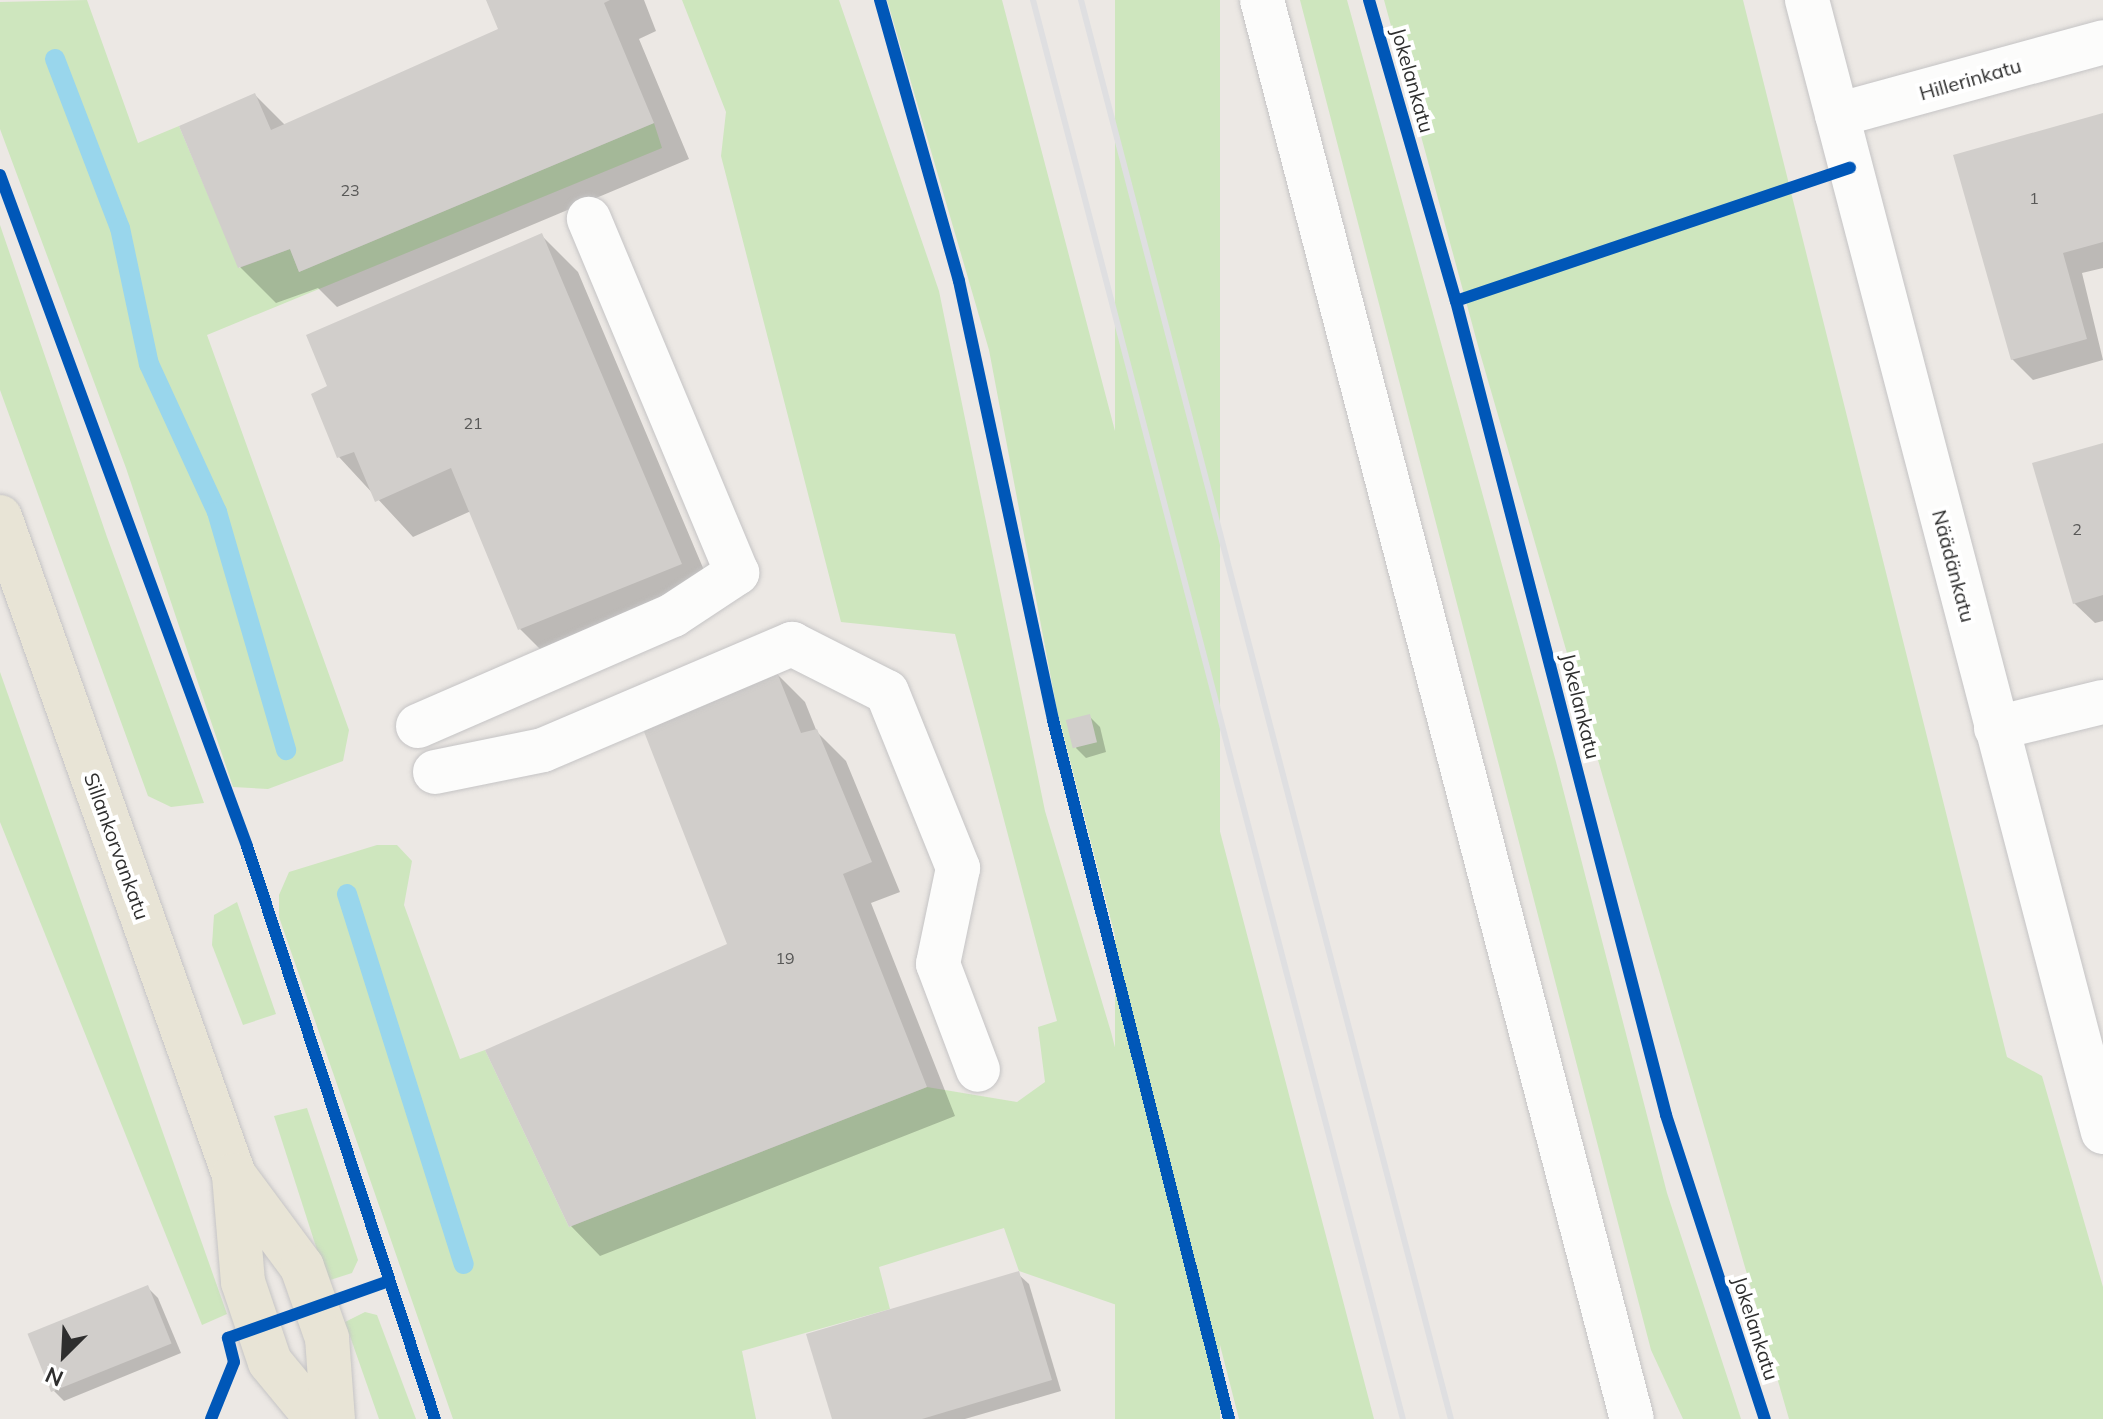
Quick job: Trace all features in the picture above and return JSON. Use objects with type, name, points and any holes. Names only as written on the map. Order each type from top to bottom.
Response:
[{"type":"main road","name":"Sillankorvankatu","points":[[0,517],[234,1175],[243,1282],[270,1362],[317,1419]]},
{"type":"main road","name":"Sillankorvankatu","points":[[234,1175],[302,1267],[327,1338],[333,1419]]},
{"type":"street","points":[[1262,0],[1632,1419]]},
{"type":"street","name":"Näädänkatu","points":[[1807,0],[2103,1132]]},
{"type":"street","name":"Hillerinkatu","points":[[1837,115],[2103,42]]},
{"type":"street","points":[[418,726],[673,615],[737,573],[589,219]]},
{"type":"street","points":[[435,772],[543,750],[792,644],[887,692],[958,868],[938,964],[978,1070]]},
{"type":"street","points":[[1996,728],[2103,702]]},
{"type":"green space","points":[[87,0],[138,143],[179,126],[239,268],[290,249],[299,272],[654,123],[662,148],[207,335],[349,730],[343,761],[268,789],[233,787],[126,468],[0,129],[0,2]]},
{"type":"green space","points":[[682,0],[839,0],[939,291],[1045,811],[1111,1032],[1211,1419],[1162,1419],[1134,1311],[1019,1271],[1004,1228],[879,1267],[890,1309],[742,1351],[756,1419],[453,1419],[279,917],[279,895],[289,872],[377,845],[397,845],[412,861],[404,905],[460,1059],[485,1050],[569,1227],[927,1087],[1017,1102],[1045,1082],[1038,1027],[1057,1021],[955,634],[841,622],[721,156],[726,112]]},
{"type":"green space","points":[[887,0],[1002,0],[1374,1419],[1239,1419],[1057,710],[989,350]]},
{"type":"green space","points":[[1115,0],[1220,0],[1220,1419],[1115,1419]]},
{"type":"green space","points":[[1300,0],[1347,0],[1556,762],[1667,1193],[1741,1419],[1683,1419],[1651,1350]]},
{"type":"green space","points":[[1384,0],[1743,0],[2007,1057],[2042,1076],[2103,1287],[2103,1419],[1789,1419],[1480,353]]},
{"type":"green space","points":[[0,225],[107,537],[204,803],[171,807],[148,796],[0,390]]},
{"type":"green space","points":[[0,672],[227,1314],[202,1325],[0,822]]},
{"type":"green space","points":[[237,902],[276,1014],[243,1025],[212,945],[214,915]]},
{"type":"green space","points":[[307,1108],[358,1260],[352,1273],[327,1281],[274,1116]]},
{"type":"green space","points":[[365,1312],[377,1315],[416,1419],[379,1419],[345,1322]]},
{"type":"building","points":[[486,0],[610,0],[604,3],[654,123],[299,272],[290,249],[238,268],[179,126],[255,93],[271,130],[498,29]]},
{"type":"building","points":[[2103,113],[2103,242],[2063,253],[2087,339],[2011,360],[1953,155]]},
{"type":"building","points":[[542,233],[682,564],[518,630],[451,468],[375,502],[354,452],[337,458],[311,394],[327,386],[306,335]]},
{"type":"building","points":[[2103,443],[2103,595],[2073,604],[2032,463]]},
{"type":"building","points":[[776,670],[801,733],[817,729],[872,862],[843,874],[927,1087],[569,1227],[485,1050],[727,944],[641,724]]},
{"type":"building","points":[[1090,714],[1097,742],[1073,748],[1066,720]]},
{"type":"building","points":[[1019,1271],[1052,1380],[922,1419],[832,1419],[806,1334]]},
{"type":"building","points":[[148,1285],[172,1343],[51,1392],[27,1334]]},
{"type":"waterway","points":[[55,59],[120,228],[149,364],[217,512],[286,750]]},
{"type":"waterway","points":[[347,894],[464,1264]]},
{"type":"railway","points":[[1033,0],[1403,1419]]},
{"type":"railway","points":[[1081,0],[1451,1419]]},
{"type":"cycle path","points":[[880,0],[959,281],[1053,720],[1229,1419]]},
{"type":"cycle path","name":"Jokelankatu","points":[[1369,0],[1456,301],[1666,1115],[1765,1419]]},
{"type":"cycle path","points":[[1456,301],[1850,168]]},
{"type":"cycle path","points":[[0,175],[247,846],[435,1419]]},
{"type":"cycle path","points":[[211,1419],[234,1362],[228,1338],[386,1282]]}]
